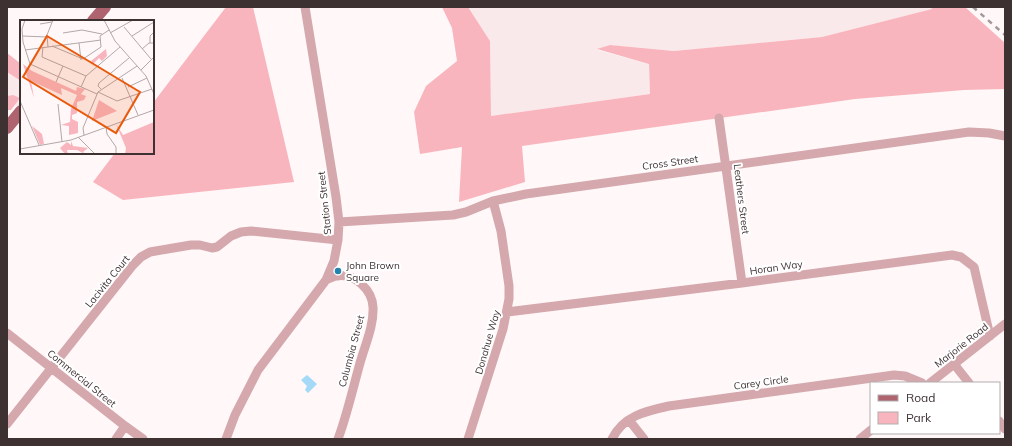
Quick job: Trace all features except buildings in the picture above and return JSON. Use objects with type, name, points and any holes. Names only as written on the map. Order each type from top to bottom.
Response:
[{"type":"main road","points":[[94,20],[105,7]]},
{"type":"main road","points":[[7,128],[20,112]]},
{"type":"street","name":"Station Street","points":[[226,439],[235,415],[258,370],[326,280],[334,261],[338,240],[339,222],[336,197],[305,7]]},
{"type":"street","name":"Leathers Street","points":[[719,118],[727,165],[742,283]]},
{"type":"street","name":"Cross Street","points":[[339,222],[453,215],[493,202],[526,194],[969,132],[990,133],[1005,136]]},
{"type":"street","name":"Donahue Way","points":[[468,439],[503,329],[509,299],[509,286],[501,231],[493,202]]},
{"type":"street","name":"Lacivita Court","points":[[7,424],[53,368],[133,265],[146,254],[191,245],[200,245],[212,248],[217,247],[231,236],[241,232],[251,231],[338,240]]},
{"type":"street","name":"Horan Way","points":[[507,312],[952,255],[961,257],[974,267],[990,336]]},
{"type":"street","name":"Columbia Street","points":[[334,261],[341,270],[369,292],[372,300],[372,313],[368,338],[338,439]]},
{"type":"street","points":[[326,280],[337,276],[349,277]]},
{"type":"street","name":"Marjorie Road","points":[[931,382],[1005,324]]},
{"type":"street","name":"Commercial Street","points":[[7,332],[143,439]]},
{"type":"street","points":[[954,364],[968,382]]},
{"type":"street","name":"Carey Circle","points":[[612,439],[617,430],[636,415],[646,411],[669,406],[894,375],[905,376],[920,382]]},
{"type":"street","points":[[629,420],[644,439]]},
{"type":"street","points":[[116,439],[125,426]]},
{"type":"street","points":[[860,439],[870,431]]},
{"type":"shaded area","points":[[468,7],[931,7],[933,9],[822,37],[674,51],[610,45],[597,50],[649,64],[650,94],[491,116],[490,41]]},
{"type":"shaded area","points":[[7,53],[20,63],[20,95],[18,98],[19,105],[13,105],[7,112]]},
{"type":"green space","points":[[226,7],[253,7],[294,182],[123,200],[93,182],[114,154],[154,154],[154,102]]},
{"type":"green space","points":[[442,7],[468,7],[490,41],[491,116],[650,94],[649,64],[597,49],[610,45],[674,51],[822,37],[932,9],[931,7],[965,7],[1005,43],[1005,89],[964,90],[855,99],[522,146],[525,182],[459,202],[462,147],[420,154],[414,112],[426,86],[457,61],[452,28]]},
{"type":"green space","points":[[7,53],[20,63],[20,80],[7,72]]},
{"type":"green space","points":[[13,95],[20,98],[11,110],[7,110],[7,96]]},
{"type":"water","points":[[307,375],[317,384],[308,393],[305,390],[307,386],[301,380]]},
{"type":"railway","points":[[973,7],[1005,35]]},
{"type":"place","name":"John Brown Square","points":[[338,271]]}]
